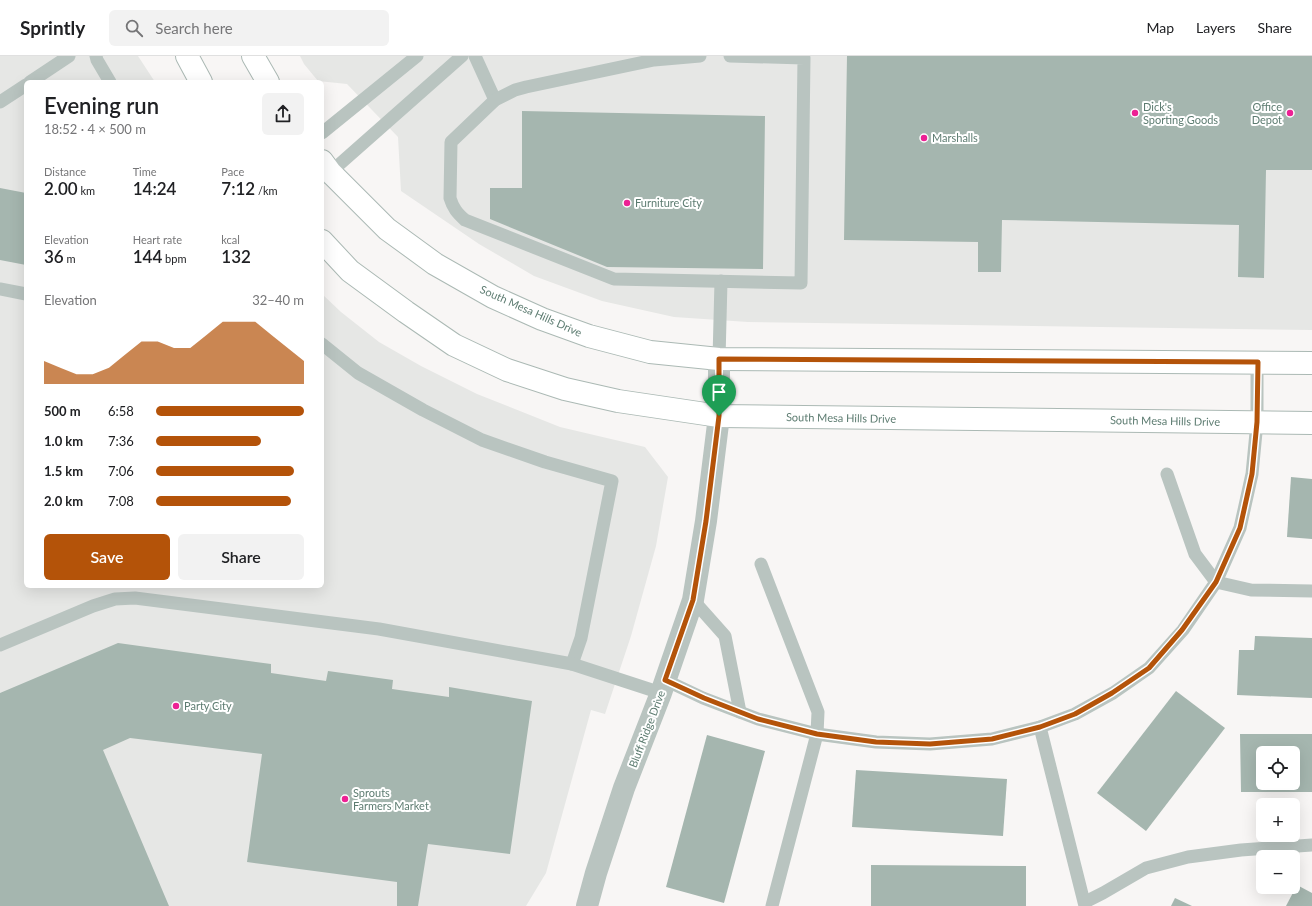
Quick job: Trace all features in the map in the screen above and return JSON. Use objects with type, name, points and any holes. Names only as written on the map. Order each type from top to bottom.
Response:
[{"type":"street","points":[[187,56],[200,80]]},
{"type":"street","points":[[253,56],[267,80]]},
{"type":"street","name":"South Mesa Hills Drive","points":[[325,171],[387,229],[435,264],[493,297],[542,319],[589,336],[650,352],[719,359],[1312,363]]},
{"type":"street","name":"South Mesa Hills Drive","points":[[324,243],[350,271],[406,312],[454,344],[507,370],[565,389],[618,401],[719,416],[1312,423]]},
{"type":"street","name":"Bluff Ridge Drive","points":[[587,906],[596,873],[624,788],[663,687],[693,600],[706,521],[719,416],[719,359]]},
{"type":"lane","points":[[33,80],[70,56]]},
{"type":"lane","points":[[96,56],[109,80]]},
{"type":"lane","points":[[324,131],[417,56]]},
{"type":"lane","points":[[325,171],[462,56]]},
{"type":"lane","points":[[476,56],[495,100]]},
{"type":"lane","points":[[700,56],[654,60],[534,85],[515,90],[495,100],[450,142],[450,198],[457,213],[465,220],[614,280],[801,283],[804,58],[730,56]]},
{"type":"lane","points":[[0,102],[24,86]]},
{"type":"lane","points":[[719,359],[721,281]]},
{"type":"lane","points":[[0,289],[24,294]]},
{"type":"lane","points":[[324,346],[358,373],[423,410],[482,440],[545,462],[612,480],[581,638],[572,664]]},
{"type":"lane","points":[[0,645],[93,606],[114,599],[135,598],[379,629],[572,664],[704,698],[758,719],[817,734],[876,742],[930,744],[992,739],[1040,727],[1075,714],[1112,693],[1149,668],[1182,630],[1216,582],[1240,528],[1252,474],[1257,422],[1258,362]]},
{"type":"lane","points":[[1166,474],[1195,554],[1216,582],[1251,590],[1312,591]]},
{"type":"lane","points":[[761,564],[818,712],[817,734],[772,906]]},
{"type":"lane","points":[[693,600],[725,636],[740,712]]},
{"type":"lane","points":[[1040,727],[1085,904],[1146,868],[1188,856],[1241,850],[1312,846]]},
{"type":"shaded area","points":[[0,56],[138,56],[154,80],[24,80],[24,588],[324,588],[324,296],[341,312],[379,342],[421,366],[477,394],[560,427],[645,447],[668,477],[656,546],[631,636],[605,714],[591,710],[546,873],[526,906],[0,906]]},
{"type":"shaded area","points":[[300,56],[1312,56],[1312,330],[748,322],[674,317],[602,301],[534,276],[479,244],[401,191],[398,137],[347,84],[317,80],[304,64]]},
{"type":"building","points":[[847,56],[1312,56],[1312,170],[1266,170],[1264,278],[1238,277],[1239,225],[1002,220],[1001,272],[978,272],[978,242],[844,240]]},
{"type":"building","name":"Furniture City","points":[[522,111],[765,116],[763,269],[607,267],[490,219],[490,188],[522,188]]},
{"type":"building","points":[[0,188],[24,193],[24,265],[0,260]]},
{"type":"building","points":[[1291,477],[1312,479],[1312,539],[1287,537]]},
{"type":"building","points":[[1255,636],[1312,638],[1312,698],[1237,695],[1239,650],[1254,650]]},
{"type":"building","points":[[118,643],[271,664],[271,673],[326,681],[328,671],[393,680],[392,689],[449,697],[449,687],[532,701],[510,854],[428,844],[418,906],[397,906],[397,882],[247,862],[262,754],[130,738],[103,750],[169,906],[0,906],[0,693]]},
{"type":"building","points":[[1176,691],[1225,728],[1146,831],[1097,793]]},
{"type":"building","points":[[1240,734],[1312,734],[1312,792],[1241,792]]},
{"type":"building","points":[[707,735],[765,751],[724,903],[666,887]]},
{"type":"building","points":[[856,770],[1007,779],[1003,836],[852,827]]},
{"type":"building","points":[[871,865],[1026,866],[1026,906],[871,906]]},
{"type":"building","points":[[1300,887],[1312,893],[1312,906],[1286,906],[1292,894],[1300,894]]},
{"type":"building","points":[[1175,898],[1192,906],[1171,906]]},
{"type":"place","name":"Dick's Sporting Goods","points":[[1135,113]]},
{"type":"place","name":"Office Depot","points":[[1290,113]]},
{"type":"place","name":"Marshalls","points":[[924,138]]},
{"type":"place","name":"Furniture City","points":[[627,203]]},
{"type":"place","name":"Party City","points":[[176,706]]},
{"type":"place","name":"Sprouts Farmers Market","points":[[345,799]]},
{"type":"route","points":[[719,359],[1258,362],[1257,422],[1252,474],[1240,528],[1216,582],[1182,630],[1149,668],[1112,693],[1075,714],[1040,727],[992,739],[930,744],[876,742],[817,734],[758,719],[704,698],[665,680],[693,600],[706,521],[719,416],[719,359]]}]
